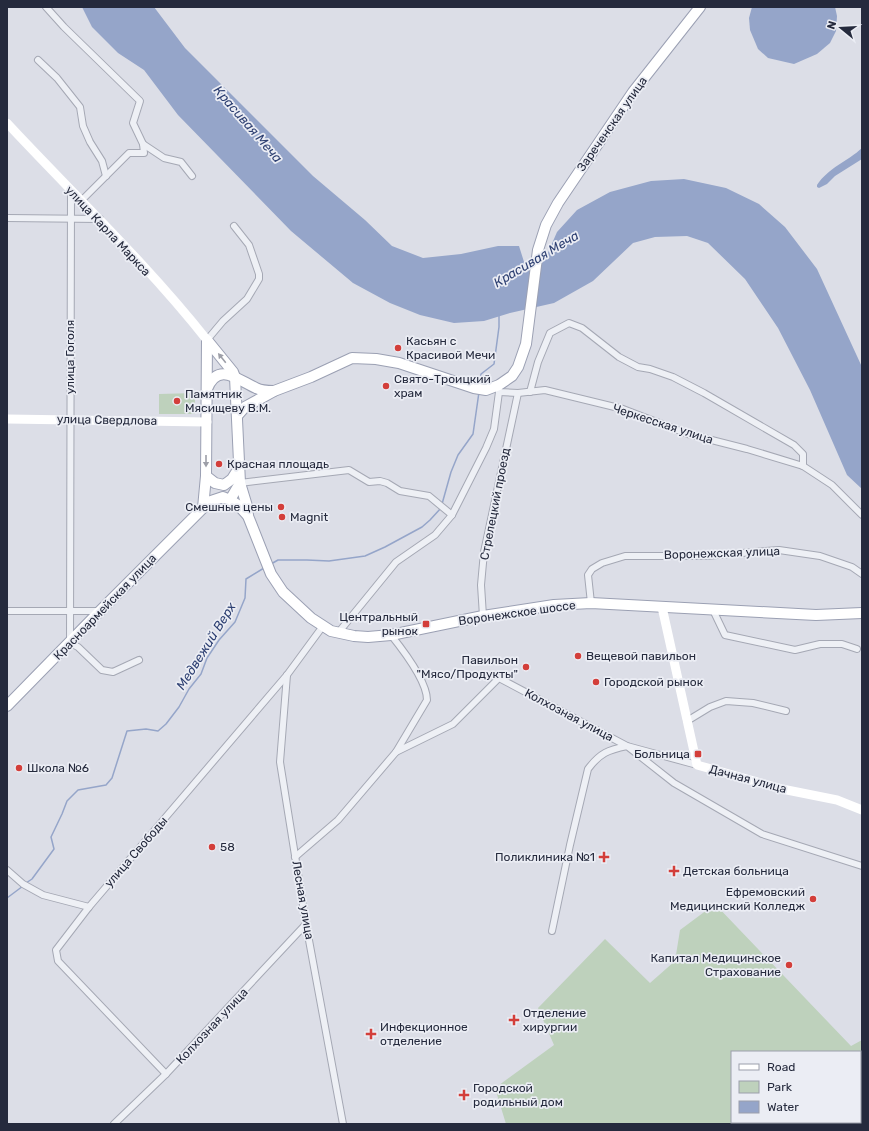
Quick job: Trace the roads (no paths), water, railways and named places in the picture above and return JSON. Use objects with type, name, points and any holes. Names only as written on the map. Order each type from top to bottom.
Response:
[{"type":"main road","name":"Зареченская улица","points":[[499,389],[512,376],[518,367],[526,344],[538,250],[544,230],[558,203],[633,92],[700,7]]},
{"type":"main road","name":"улица Карла Маркса","points":[[7,123],[71,192],[82,200],[100,219],[207,340]]},
{"type":"main road","points":[[207,340],[233,372],[235,377],[240,483],[230,500]]},
{"type":"main road","points":[[203,508],[206,476],[207,340]]},
{"type":"main road","points":[[237,416],[245,407],[274,391],[311,377],[352,358],[376,359],[399,363],[474,388],[486,390],[499,389]]},
{"type":"main road","points":[[207,391],[210,383],[216,376],[224,374],[235,377],[257,389],[274,391]]},
{"type":"main road","name":"улица Свердлова","points":[[7,419],[207,422]]},
{"type":"main road","points":[[206,476],[215,483],[224,485],[232,479],[239,468]]},
{"type":"main road","points":[[206,476],[211,487],[219,498]]},
{"type":"main road","name":"Воронежское шоссе","points":[[240,483],[247,506],[248,517],[271,574],[283,592],[311,618],[331,631],[338,633],[368,637],[391,635],[483,616],[554,605],[591,604],[816,615],[862,613]]},
{"type":"main road","points":[[203,508],[211,501],[219,498],[227,498],[248,517]]},
{"type":"main road","name":"Красноармейская улица","points":[[7,706],[203,508]]},
{"type":"main road","name":"Дачная улица","points":[[662,607],[697,765],[782,789],[837,800],[862,810]]},
{"type":"street","points":[[46,7],[64,27],[140,101],[133,123],[143,144],[144,152],[129,153],[82,200]]},
{"type":"street","points":[[38,60],[57,78],[80,107],[83,126],[90,142],[102,161],[106,176]]},
{"type":"street","points":[[143,144],[164,158],[181,162],[192,176]]},
{"type":"street","name":"улица Гоголя","points":[[70,643],[71,192]]},
{"type":"street","points":[[7,218],[100,219]]},
{"type":"street","points":[[207,340],[223,321],[248,299],[259,279],[259,274],[249,245],[234,226]]},
{"type":"street","points":[[530,392],[538,362],[550,333],[570,323],[582,328],[619,357],[638,366],[673,377],[704,393],[794,445],[803,454],[802,466]]},
{"type":"street","points":[[338,633],[396,562],[435,535],[452,514],[486,448],[494,429],[499,389]]},
{"type":"street","name":"Черкесская улица","points":[[499,389],[518,393],[545,390],[623,409],[688,434],[747,449],[802,466],[832,485],[862,515]]},
{"type":"street","name":"Стрелецкий проезд","points":[[483,616],[481,585],[484,552],[518,393]]},
{"type":"street","points":[[240,483],[349,470],[369,482],[380,481],[387,483],[400,491],[430,496],[452,514]]},
{"type":"street","name":"Воронежская улица","points":[[591,604],[588,575],[592,569],[602,563],[625,556],[705,556],[779,550],[820,556],[852,567],[862,574]]},
{"type":"street","points":[[713,610],[725,635],[795,650],[820,644],[842,644],[857,649]]},
{"type":"street","points":[[7,611],[100,611]]},
{"type":"street","name":"улица Свободы","points":[[166,1074],[58,961],[56,950],[89,906],[287,675],[323,626]]},
{"type":"street","points":[[391,635],[406,653],[427,692],[427,700],[396,752]]},
{"type":"street","points":[[70,643],[78,647],[102,670],[113,672],[139,660]]},
{"type":"street","name":"Лесная улица","points":[[287,675],[280,762],[306,924],[342,1124]]},
{"type":"street","name":"Колхозная улица","points":[[295,857],[338,820],[396,752],[453,724],[499,678],[627,746],[697,765]]},
{"type":"street","points":[[687,721],[710,707],[726,701],[753,703],[786,711]]},
{"type":"street","points":[[552,931],[588,769],[595,759],[608,750],[627,746],[674,783],[762,834],[862,866]]},
{"type":"street","points":[[7,870],[23,884],[43,895],[89,906]]},
{"type":"street","name":"Колхозная улица","points":[[114,1124],[166,1074],[306,924]]},
{"type":"water","name":"Красивая Меча","points":[[82,7],[154,7],[185,48],[313,176],[365,220],[392,246],[423,258],[461,254],[498,246],[519,246],[525,265],[547,255],[557,232],[577,210],[610,192],[651,181],[684,179],[726,188],[759,204],[785,227],[817,269],[862,367],[862,489],[847,475],[810,390],[778,328],[745,279],[708,243],[687,236],[655,237],[633,243],[593,281],[554,303],[510,313],[484,321],[454,323],[420,315],[390,303],[353,283],[291,231],[178,115],[144,70],[118,53],[92,27]]},
{"type":"water","points":[[752,7],[835,7],[837,16],[836,31],[830,43],[817,54],[794,64],[768,58],[758,49],[750,30],[749,18]]},
{"type":"water","points":[[862,148],[862,159],[835,176],[827,184],[819,188],[817,187],[822,179],[832,169]]},
{"type":"waterway","name":"Медвежий Верх","points":[[480,384],[481,374],[494,364],[499,327],[499,315]]},
{"type":"waterway","name":"Медвежий Верх","points":[[442,504],[451,472],[458,455],[473,434],[479,392]]},
{"type":"waterway","name":"Медвежий Верх","points":[[271,564],[278,560],[329,561],[365,556],[422,527],[441,508]]},
{"type":"waterway","name":"Медвежий Верх","points":[[26,883],[32,879],[54,849],[51,837],[67,801],[78,790],[106,785],[112,778],[127,731],[146,729],[158,731],[166,724],[179,707],[189,689],[201,674],[207,658],[219,640],[235,622],[245,598],[246,579],[264,568]]},
{"type":"waterway","name":"Медвежий Верх","points":[[7,898],[23,886]]},
{"type":"place","name":"Касьян с Красивой Мечи","points":[[398,348]]},
{"type":"place","name":"Свято-Троицкий храм","points":[[386,386]]},
{"type":"place","name":"Памятник Мясищеву В.М.","points":[[177,401]]},
{"type":"place","name":"Красная площадь","points":[[219,464]]},
{"type":"place","name":"Смешные цены","points":[[281,507]]},
{"type":"place","name":"Magnit","points":[[282,517]]},
{"type":"place","name":"Центральный рынок","points":[[426,624]]},
{"type":"place","name":"Вещевой павильон","points":[[578,656]]},
{"type":"place","name":"Павильон \"Мясо/Продукты\"","points":[[526,667]]},
{"type":"place","name":"Городской рынок","points":[[596,682]]},
{"type":"place","name":"Больница","points":[[698,754]]},
{"type":"place","name":"Школа №6","points":[[19,768]]},
{"type":"place","name":"58","points":[[212,847]]},
{"type":"place","name":"Поликлиника №1","points":[[604,857]]},
{"type":"place","name":"Детская больница","points":[[674,871]]},
{"type":"place","name":"Ефремовский Медицинский Колледж","points":[[813,899]]},
{"type":"place","name":"Капитал Медицинское Страхование","points":[[789,965]]},
{"type":"place","name":"Отделение хирургии","points":[[514,1020]]},
{"type":"place","name":"Инфекционное отделение","points":[[371,1034]]},
{"type":"place","name":"Городской родильный дом","points":[[464,1095]]}]
